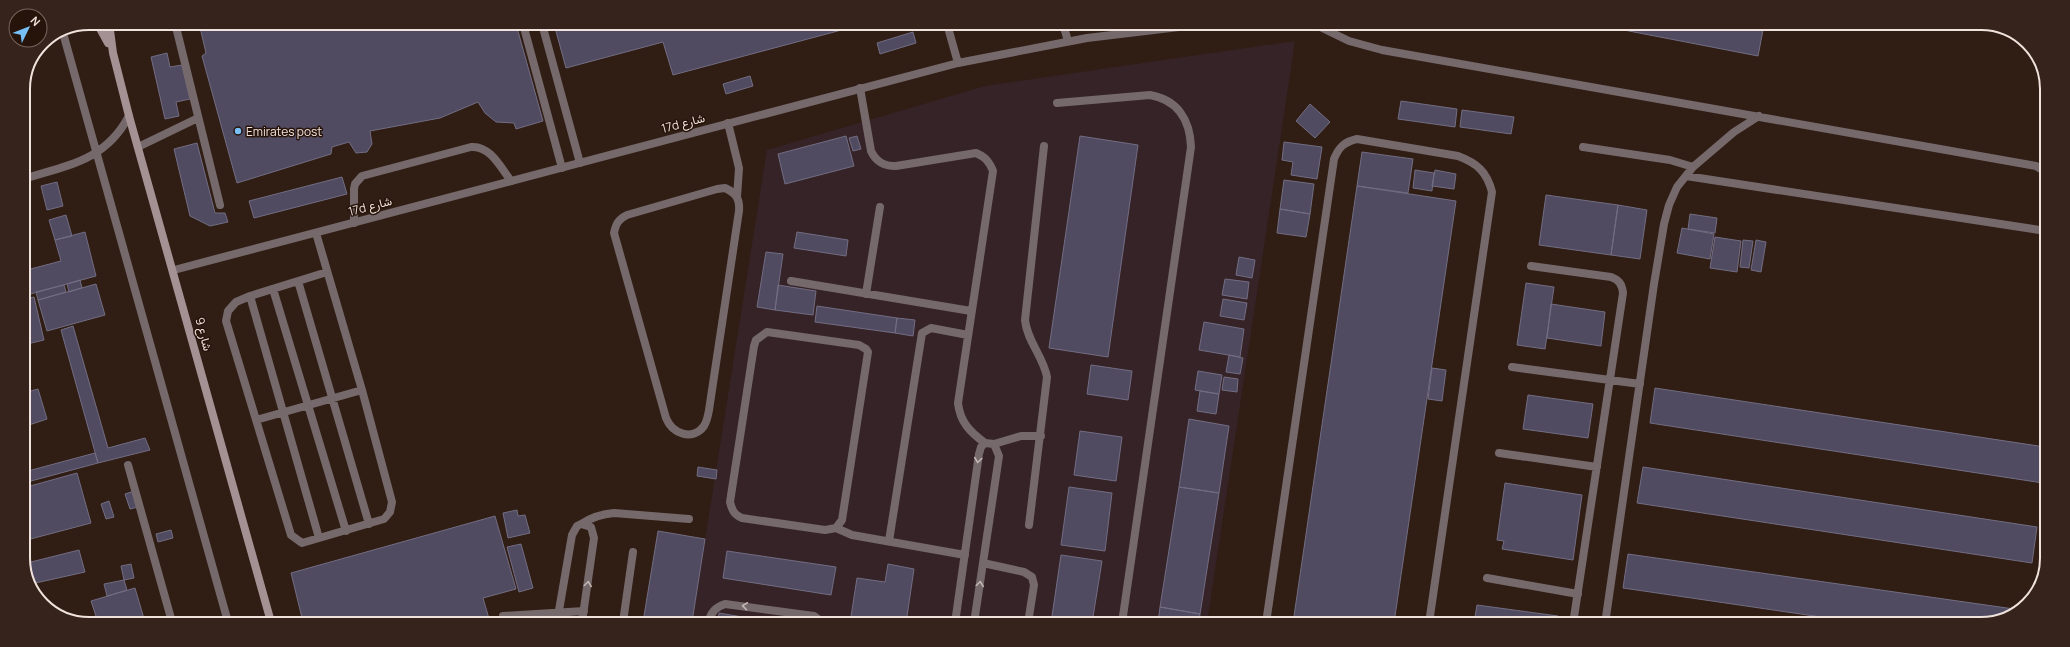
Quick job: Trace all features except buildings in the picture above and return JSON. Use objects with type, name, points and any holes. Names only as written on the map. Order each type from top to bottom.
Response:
[{"type":"street","name":"شارع 9","points":[[100,30],[112,53]]},
{"type":"street","name":"شارع 9","points":[[110,30],[112,53],[129,116],[174,270],[270,617]]},
{"type":"street","points":[[176,30],[220,205]]},
{"type":"street","points":[[525,30],[562,168]]},
{"type":"street","points":[[544,30],[580,163]]},
{"type":"street","points":[[949,30],[958,63]]},
{"type":"street","points":[[1065,30],[1068,41]]},
{"type":"street","name":"17d شارع","points":[[174,270],[958,63],[1068,41],[1144,30]]},
{"type":"street","points":[[1327,30],[1349,40],[1382,50],[1760,116],[2036,166],[2040,168]]},
{"type":"street","points":[[63,36],[98,152],[227,617]]},
{"type":"street","points":[[860,88],[871,151],[874,157],[883,165],[896,166],[976,153],[983,156],[990,163],[993,171],[958,395],[959,412],[967,429],[985,442],[994,444],[1021,436],[1041,436]]},
{"type":"street","points":[[1057,103],[1150,95],[1160,97],[1172,103],[1181,112],[1188,122],[1191,135],[1191,147],[1123,617]]},
{"type":"street","points":[[30,177],[71,164],[98,152],[111,143],[122,130],[129,116]]},
{"type":"street","points":[[1606,617],[1664,224],[1669,205],[1677,187],[1693,167],[1734,132],[1760,116]]},
{"type":"street","points":[[138,147],[198,118]]},
{"type":"street","points":[[728,123],[739,168],[737,197],[739,211],[709,410],[704,426],[697,432],[682,434],[669,425],[666,418],[614,232],[620,218],[627,215],[716,189],[724,188],[732,191],[737,197]]},
{"type":"street","points":[[1267,617],[1334,159],[1338,149],[1346,142],[1357,139],[1458,156],[1471,160],[1481,168],[1489,179],[1492,192],[1430,617]]},
{"type":"street","points":[[1029,525],[1047,377],[1045,368],[1028,336],[1025,320],[1044,146]]},
{"type":"street","points":[[354,223],[354,189],[355,184],[362,176],[471,147],[483,148],[488,152],[511,181]]},
{"type":"street","points":[[1583,148],[1670,160],[1693,167]]},
{"type":"street","points":[[1686,176],[2040,231]]},
{"type":"street","points":[[866,294],[880,207]]},
{"type":"street","points":[[316,233],[362,390],[392,502],[390,512],[384,519],[302,543],[291,535],[226,321],[228,311],[236,302],[298,280],[327,272]]},
{"type":"street","points":[[1531,266],[1611,277],[1618,280],[1622,285],[1623,293],[1574,617]]},
{"type":"street","points":[[298,280],[369,524]]},
{"type":"street","points":[[791,281],[972,312]]},
{"type":"street","points":[[273,289],[346,531]]},
{"type":"street","points":[[250,296],[319,538]]},
{"type":"street","points":[[889,541],[922,333],[931,328],[968,335]]},
{"type":"street","points":[[836,528],[842,520],[868,352],[863,346],[767,332],[761,335],[754,346],[730,502],[733,513],[742,518],[825,530],[836,528],[852,535],[965,555]]},
{"type":"street","points":[[1512,367],[1640,384]]},
{"type":"street","points":[[256,420],[362,390]]},
{"type":"street","points":[[956,617],[979,454],[981,447],[985,442]]},
{"type":"street","points":[[975,617],[999,456],[994,444]]},
{"type":"street","points":[[1499,453],[1597,467]]},
{"type":"street","points":[[128,466],[171,617]]},
{"type":"street","points":[[558,617],[572,535],[577,526],[591,517],[614,513],[689,519]]},
{"type":"street","points":[[581,524],[591,527],[594,538],[583,617]]},
{"type":"street","points":[[623,617],[633,552]]},
{"type":"street","points":[[983,564],[1024,572],[1032,577],[1034,585],[1029,617]]},
{"type":"street","points":[[1487,578],[1578,594]]},
{"type":"street","points":[[711,617],[713,611],[725,604],[815,617]]},
{"type":"street","points":[[503,616],[584,611]]},
{"type":"shaded area","points":[[1295,41],[1208,617],[693,617],[767,150],[985,86]]},
{"type":"place","name":"Emirates post","points":[[238,131]]}]
